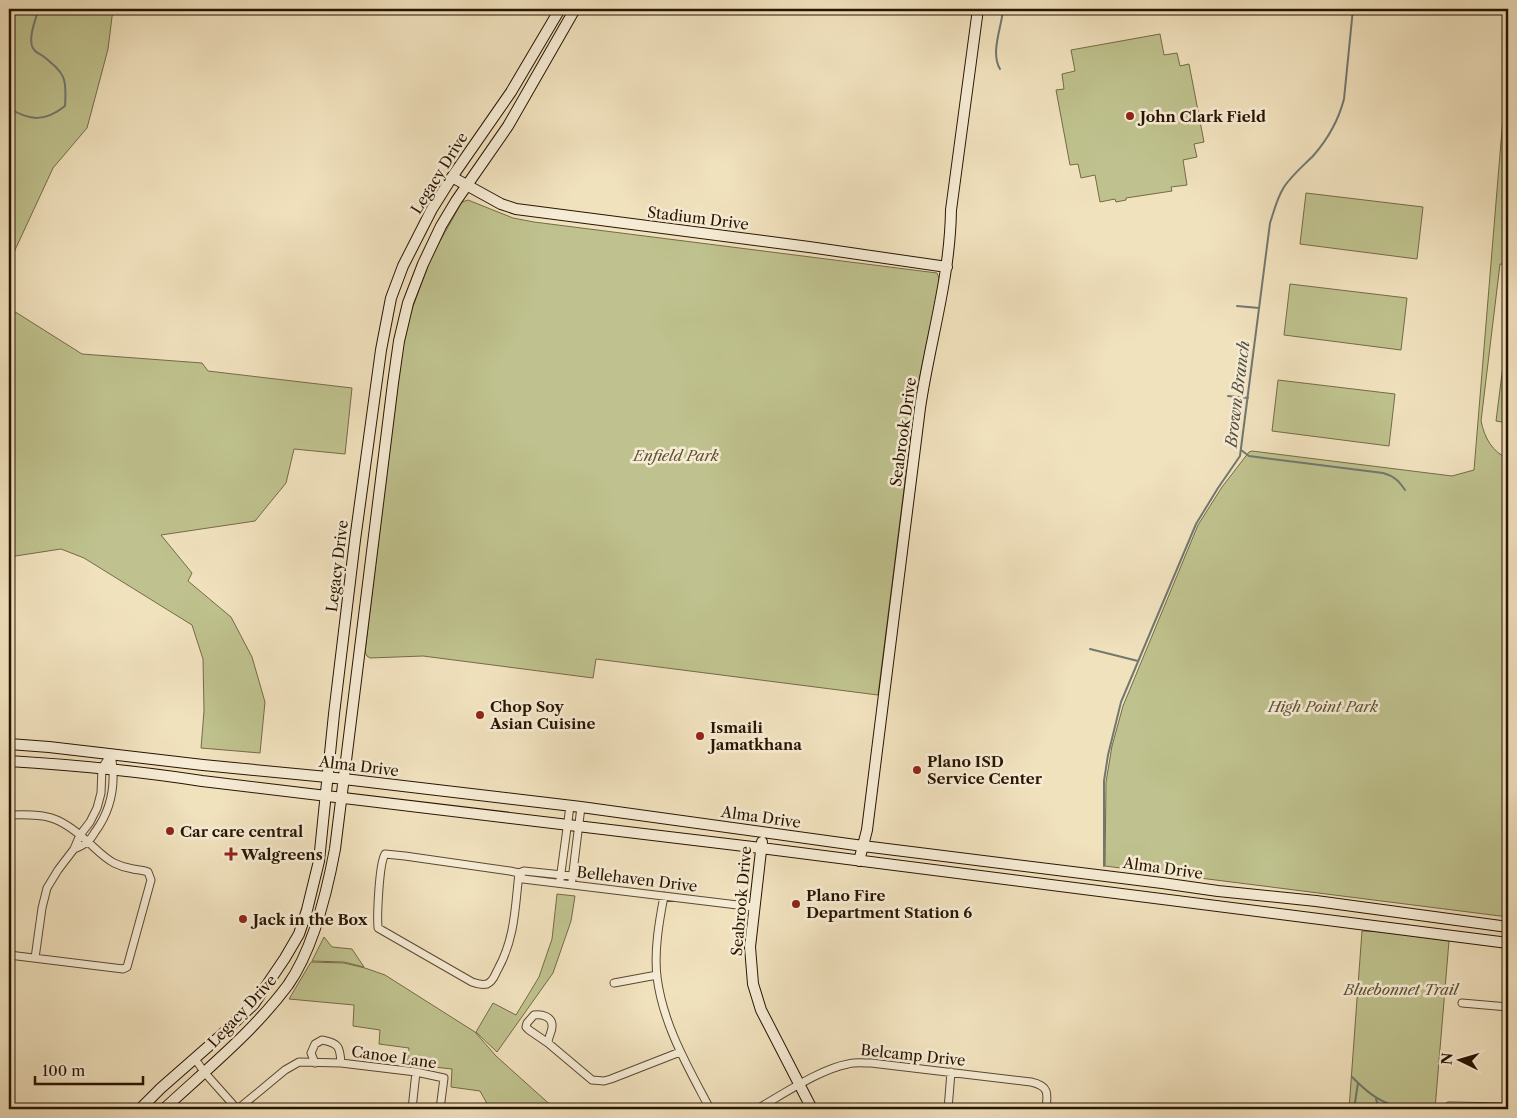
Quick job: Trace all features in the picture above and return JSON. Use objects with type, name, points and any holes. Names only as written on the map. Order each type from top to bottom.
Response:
[{"type":"main road","name":"Legacy Drive","points":[[140,1109],[254,1004],[299,934],[308,910],[319,861],[355,540],[381,350],[391,298],[403,266],[420,231],[452,177],[511,92],[560,9]]},
{"type":"main road","name":"Seabrook Drive","points":[[859,861],[867,830],[920,408],[944,291],[950,238],[950,210],[978,9]]},
{"type":"main road","name":"Legacy Drive","points":[[164,1109],[264,1014],[288,984],[297,969],[323,906],[329,882],[342,798],[396,361],[408,303],[440,226],[508,126],[573,10]]},
{"type":"main road","name":"Stadium Drive","points":[[452,177],[501,204],[516,209],[947,267]]},
{"type":"main road","points":[[355,540],[373,541]]},
{"type":"main road","points":[[341,657],[358,660]]},
{"type":"main road","name":"Alma Drive","points":[[9,744],[327,777],[581,807],[863,846],[1162,882],[1218,891],[1316,901],[1508,927]]},
{"type":"main road","name":"Alma Drive","points":[[9,761],[114,769],[568,824],[1508,943]]},
{"type":"main road","points":[[202,781],[204,765]]},
{"type":"main road","points":[[480,814],[481,795]]},
{"type":"main road","name":"Seabrook Drive","points":[[763,833],[750,947],[751,973],[761,1010],[812,1109]]},
{"type":"main road","points":[[1030,867],[1030,882]]},
{"type":"main road","points":[[1416,932],[1418,915]]},
{"type":"main road","points":[[299,934],[310,940]]},
{"type":"street","points":[[35,958],[42,908],[48,888],[58,870],[74,849],[80,835],[90,822],[97,808],[101,793],[102,768],[111,754]]},
{"type":"street","points":[[74,849],[88,842],[107,812],[114,769],[111,754]]},
{"type":"street","points":[[560,884],[570,806]]},
{"type":"street","points":[[571,886],[581,807]]},
{"type":"street","points":[[9,815],[47,816],[60,821],[80,835],[100,854],[115,863],[148,872],[150,880],[127,967],[123,969],[9,955]]},
{"type":"street","name":"Bellehaven Drive","points":[[519,874],[511,941],[495,978],[486,984],[472,982],[378,928],[383,856],[387,854],[519,874],[524,871],[572,876]]},
{"type":"street","name":"Bellehaven Drive","points":[[519,874],[523,879],[571,886],[754,907]]},
{"type":"street","points":[[664,896],[658,934],[657,975],[665,1012],[680,1052],[710,1109]]},
{"type":"street","points":[[614,983],[657,975]]},
{"type":"street","points":[[1462,1003],[1508,1007]]},
{"type":"street","name":"Canoe Lane","points":[[315,1063],[311,1053],[315,1044],[322,1040],[333,1042],[339,1047],[341,1063]]},
{"type":"street","points":[[548,1043],[592,1080],[598,1081],[610,1079],[680,1052]]},
{"type":"street","points":[[196,1059],[238,1109]]},
{"type":"street","name":"Canoe Lane","points":[[238,1109],[285,1070],[299,1062],[341,1063],[416,1072],[444,1078],[440,1109]]},
{"type":"street","name":"Belcamp Drive","points":[[757,1109],[836,1067],[857,1062],[1040,1084],[1047,1092],[1046,1109]]},
{"type":"street","points":[[412,1109],[416,1072]]},
{"type":"street","points":[[948,1109],[951,1072]]},
{"type":"street","points":[[1449,1106],[1508,1107]]},
{"type":"green space","points":[[9,9],[113,9],[108,49],[87,128],[53,168],[9,263]]},
{"type":"green space","name":"John Clark Field","points":[[1160,34],[1164,55],[1177,53],[1180,66],[1189,64],[1204,142],[1194,144],[1197,157],[1183,160],[1187,185],[1171,187],[1172,191],[1126,198],[1126,200],[1116,202],[1115,199],[1100,202],[1095,175],[1081,178],[1078,164],[1070,165],[1056,90],[1064,89],[1062,74],[1075,71],[1071,50]]},
{"type":"green space","name":"High Point Park","points":[[1505,93],[1508,93],[1508,265],[1500,264],[1481,421],[1490,444],[1502,456],[1508,459],[1508,917],[1105,866],[1106,782],[1112,746],[1123,706],[1198,525],[1222,487],[1249,452],[1452,476],[1474,470]]},
{"type":"green space","points":[[1306,193],[1423,207],[1417,259],[1300,244]]},
{"type":"green space","name":"Enfield Park","points":[[468,200],[513,218],[534,222],[937,273],[939,287],[916,394],[878,695],[596,659],[593,678],[423,656],[370,658],[367,656],[365,652],[401,354],[411,312],[431,257],[462,202]]},
{"type":"green space","points":[[1290,284],[1407,298],[1401,350],[1284,335]]},
{"type":"green space","points":[[9,308],[82,354],[202,363],[208,371],[352,388],[345,454],[294,449],[286,483],[255,521],[161,535],[192,573],[188,581],[231,617],[252,657],[265,702],[260,753],[201,748],[204,711],[203,659],[192,625],[84,558],[61,549],[9,557]]},
{"type":"green space","points":[[1508,326],[1508,423],[1496,421]]},
{"type":"green space","points":[[1278,380],[1395,394],[1389,446],[1272,431]]},
{"type":"green space","points":[[557,894],[575,896],[571,921],[553,973],[497,1052],[476,1032],[493,1003],[516,1015],[539,977],[552,939]]},
{"type":"green space","name":"Bluebonnet Trail","points":[[1362,931],[1385,932],[1449,941],[1435,1109],[1349,1109]]},
{"type":"green space","points":[[324,937],[332,947],[352,949],[364,967],[344,962],[312,961]]},
{"type":"green space","points":[[311,962],[344,963],[385,975],[475,1032],[496,1056],[555,1109],[490,1109],[480,1091],[451,1087],[452,1069],[407,1064],[409,1048],[379,1044],[380,1030],[353,1026],[354,1005],[289,999]]},
{"type":"waterway","points":[[9,108],[24,115],[37,118],[51,115],[65,106],[66,88],[63,77],[56,67],[35,51],[32,46],[32,33],[38,9]]},
{"type":"waterway","points":[[1000,69],[997,62],[996,47],[1003,9]]},
{"type":"waterway","name":"Brown Branch","points":[[1104,866],[1104,781],[1108,755],[1121,702],[1196,524],[1240,456],[1270,223],[1284,187],[1323,143],[1339,115],[1344,99],[1353,9]]},
{"type":"waterway","points":[[1237,306],[1259,308]]},
{"type":"waterway","points":[[1228,396],[1248,398]]},
{"type":"waterway","points":[[1241,450],[1249,456],[1383,473],[1396,479],[1405,490]]},
{"type":"waterway","points":[[1090,649],[1138,661]]},
{"type":"waterway","points":[[1352,1077],[1371,1094],[1388,1104],[1403,1107],[1431,1105]]},
{"type":"waterway","points":[[1354,1109],[1358,1083]]},
{"type":"waterway","points":[[1376,1099],[1379,1108],[1387,1109]]},
{"type":"place","name":"John Clark Field","points":[[1130,116]]},
{"type":"place","name":"Chop Soy Asian Cuisine","points":[[480,715]]},
{"type":"place","name":"Ismaili Jamatkhana","points":[[700,736]]},
{"type":"place","name":"Plano ISD Service Center","points":[[917,770]]},
{"type":"place","name":"Car care central","points":[[170,831]]},
{"type":"place","name":"Walgreens","points":[[231,854]]},
{"type":"place","name":"Plano Fire Department Station 6","points":[[796,904]]},
{"type":"place","name":"Jack in the Box","points":[[243,919]]}]
